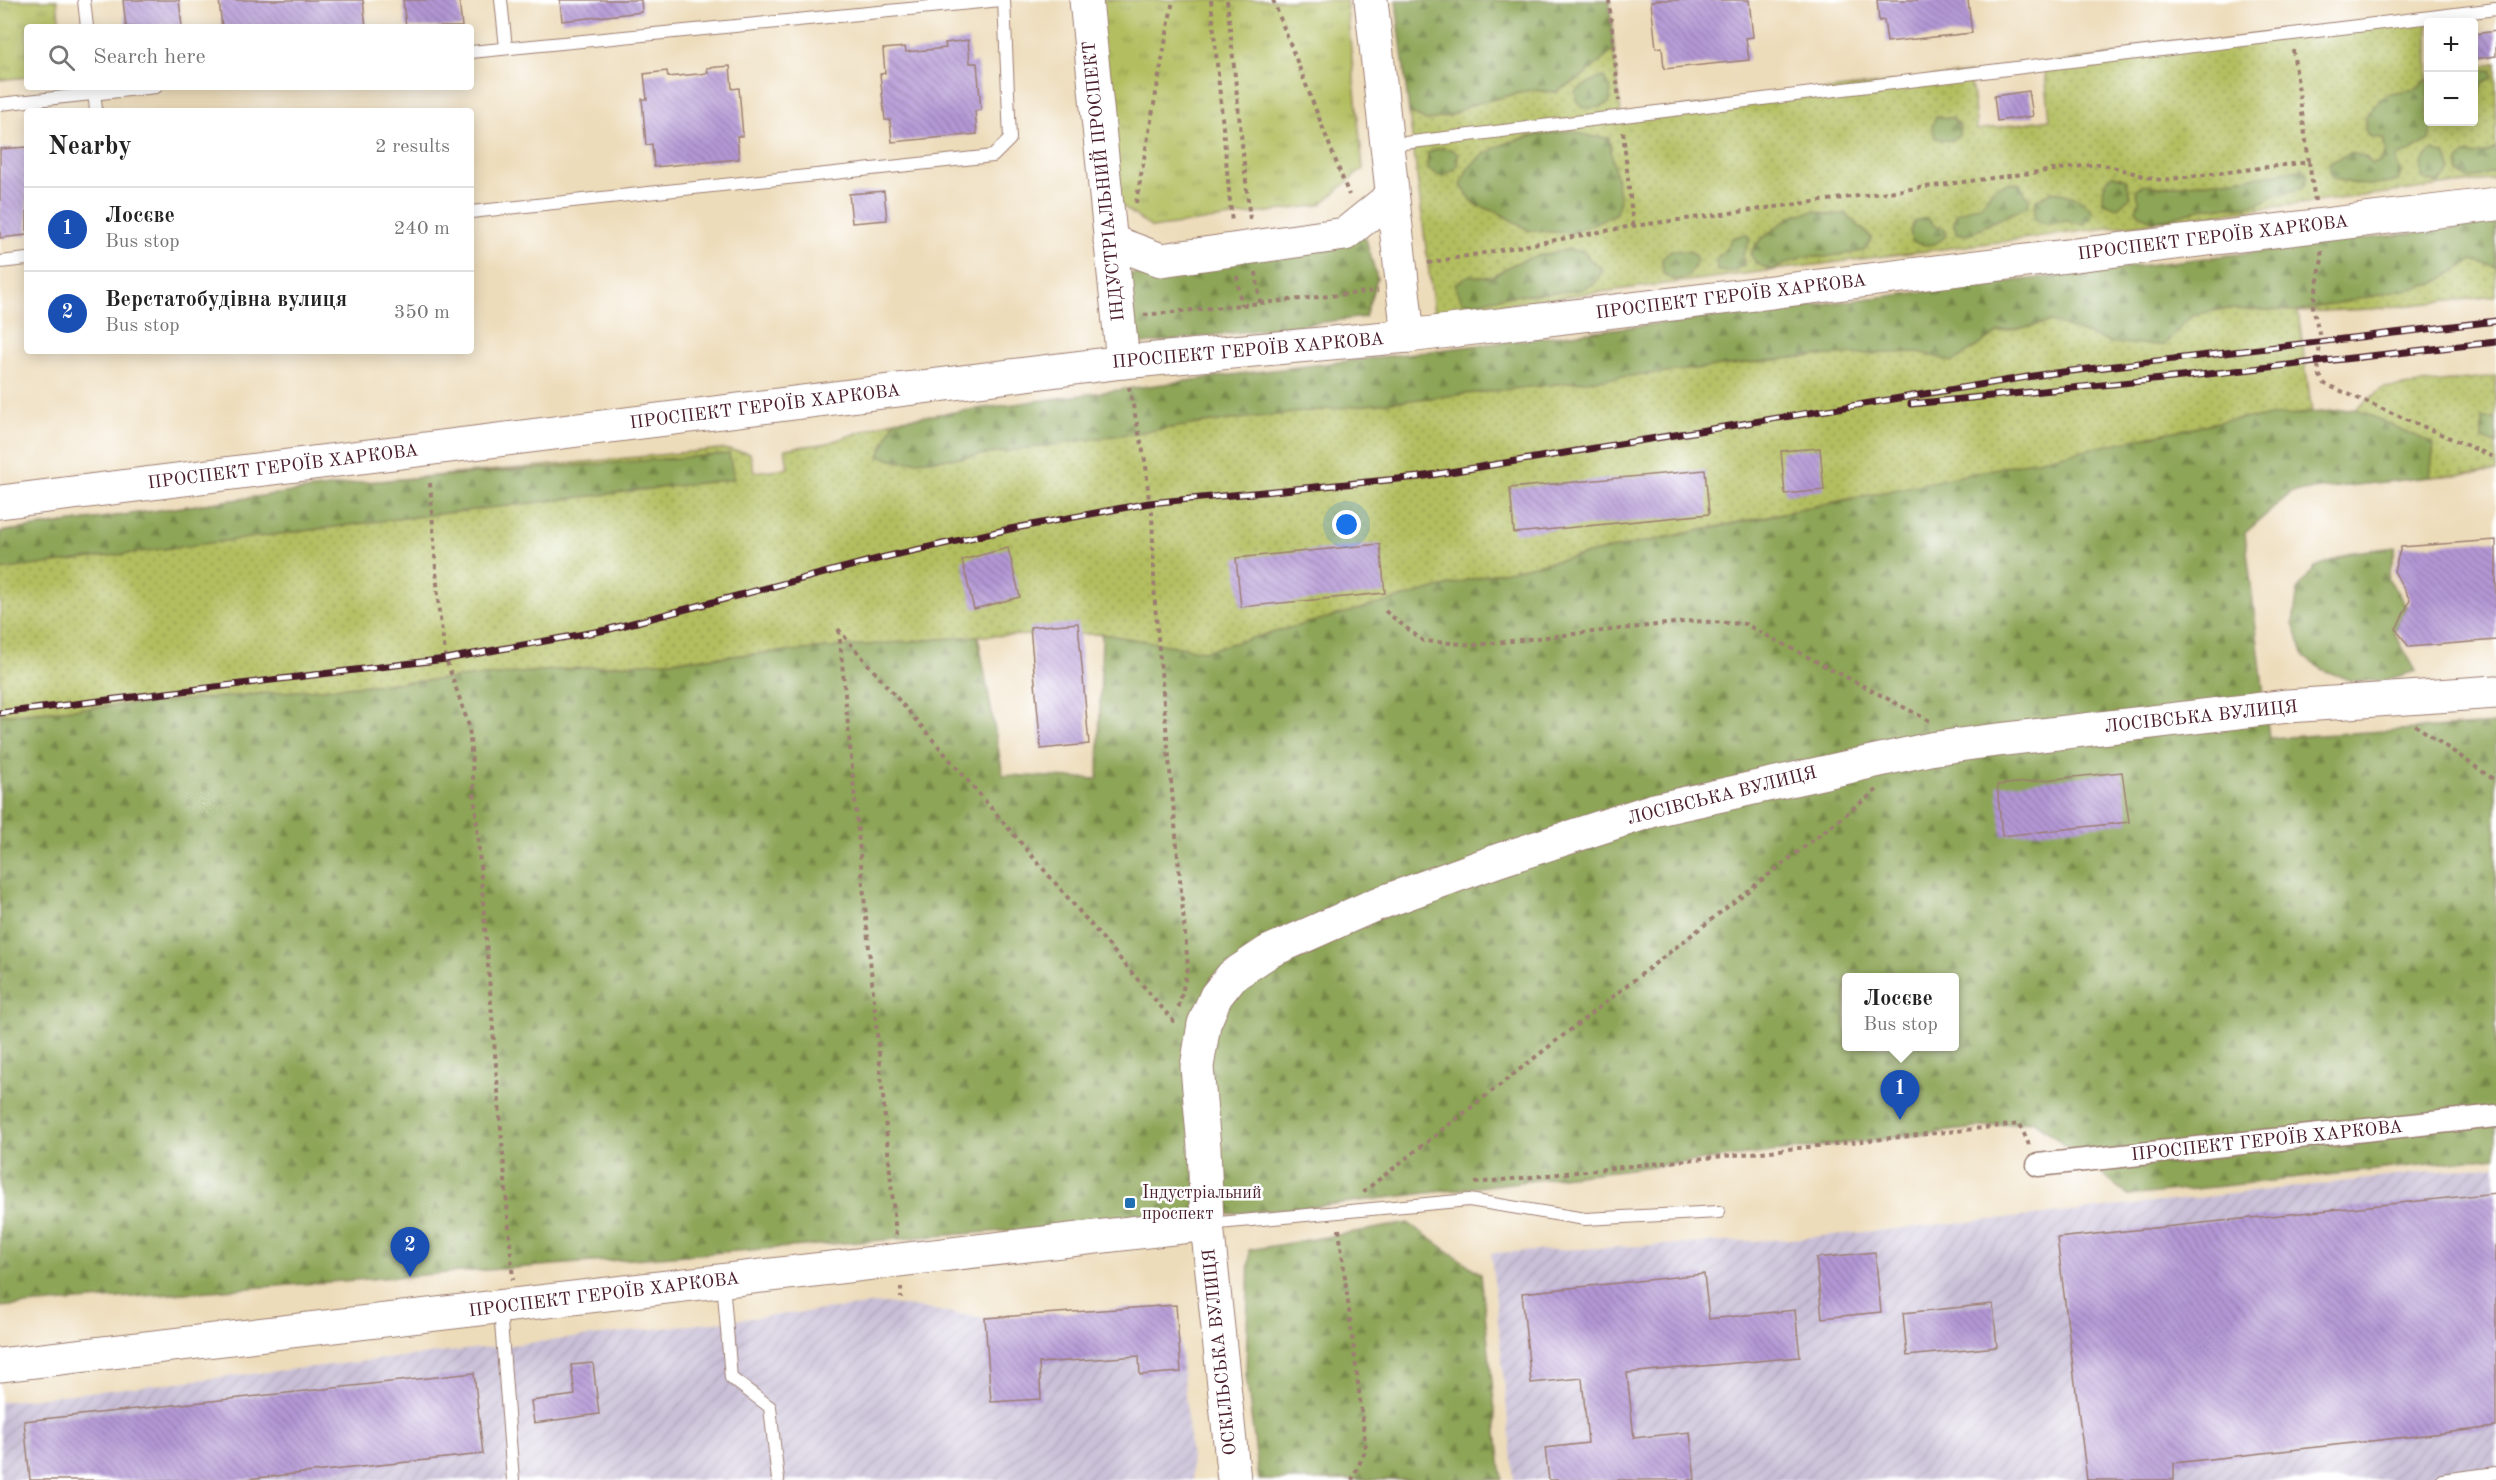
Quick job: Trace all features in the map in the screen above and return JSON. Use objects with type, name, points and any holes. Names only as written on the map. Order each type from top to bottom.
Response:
[{"type":"main road","name":"ІНДУСТРІАЛЬНИЙ ПРОСПЕКТ","points":[[1086,0],[1119,245],[1118,317],[1123,362]]},
{"type":"main road","points":[[1371,0],[1408,336]]},
{"type":"main road","points":[[1119,245],[1161,260],[1345,234],[1392,196]]},
{"type":"main road","name":"ПРОСПЕКТ ГЕРОЇВ ХАРКОВА","points":[[0,502],[1123,362],[1408,336],[2496,204]]},
{"type":"main road","name":"ЛОСІВСЬКА ВУЛИЦЯ","points":[[1207,1224],[1204,1146],[1197,1067],[1204,1024],[1216,996],[1232,976],[1268,952],[1372,906],[1499,860],[1654,810],[1930,749],[2288,706],[2496,692]]},
{"type":"main road","name":"ПРОСПЕКТ ГЕРОЇВ ХАРКОВА","points":[[0,1365],[1207,1224]]},
{"type":"main road","name":"ОСКІЛЬСЬКА ВУЛИЦЯ","points":[[1207,1224],[1234,1480]]},
{"type":"street","name":"ПРОСПЕКТ ГЕРОЇВ ХАРКОВА","points":[[2038,1165],[2496,1116]]},
{"type":"lane","points":[[84,0],[87,24]]},
{"type":"lane","points":[[501,0],[506,48]]},
{"type":"lane","points":[[474,52],[1003,0],[1010,138],[993,156],[474,212]]},
{"type":"lane","points":[[1387,145],[2496,9]]},
{"type":"lane","points":[[0,104],[94,90],[96,108]]},
{"type":"lane","points":[[0,262],[24,259]]},
{"type":"lane","points":[[1207,1224],[1469,1200],[1584,1219],[1719,1212]]},
{"type":"lane","points":[[723,1281],[731,1378],[770,1407],[778,1480]]},
{"type":"lane","points":[[508,1307],[513,1480]]},
{"type":"lane","points":[[2442,1480],[2496,1473]]},
{"type":"path","points":[[1119,245],[1173,0]]},
{"type":"path","points":[[1211,0],[1243,249]]},
{"type":"path","points":[[1227,0],[1243,249]]},
{"type":"path","points":[[1273,0],[1359,222]]},
{"type":"path","points":[[1609,0],[1633,226]]},
{"type":"path","points":[[2290,34],[2316,207]]},
{"type":"path","points":[[1426,252],[1428,264],[1633,226],[2098,164],[2113,166],[2146,178],[2162,180],[2309,162]]},
{"type":"path","points":[[2320,241],[2322,259],[2313,306],[2321,342],[2317,361],[2320,376],[2325,384],[2496,458]]},
{"type":"path","points":[[1118,317],[1402,288]]},
{"type":"path","points":[[1123,362],[1146,465],[1149,503],[1152,512],[1158,639],[1188,967],[1175,1022],[1176,1034]]},
{"type":"path","points":[[430,483],[439,612],[446,659],[469,726],[508,1307]]},
{"type":"path","points":[[1385,611],[1423,641],[1476,645],[1692,621],[1745,624],[1933,722]]},
{"type":"path","points":[[901,1298],[838,629],[1175,1022]]},
{"type":"path","points":[[2379,701],[2496,781]]},
{"type":"path","points":[[1352,1480],[1366,1449],[1337,1212],[1883,785]]},
{"type":"path","points":[[1452,1202],[1478,1182],[2020,1124],[2038,1165]]},
{"type":"shaded area","points":[[2496,1165],[2496,1480],[1514,1480],[1491,1253],[1791,1239],[2043,1215]]},
{"type":"shaded area","points":[[886,1303],[985,1318],[1177,1308],[1193,1480],[0,1480],[0,1402]]},
{"type":"green space","points":[[0,0],[57,0],[60,24],[24,24],[24,77],[0,80]]},
{"type":"green space","points":[[1082,0],[1346,0],[1363,169],[1320,205],[1152,228],[1106,194]]},
{"type":"green space","points":[[1396,0],[1609,0],[1614,50],[1579,79],[1556,92],[1531,90],[1470,105],[1451,115],[1426,121],[1409,112]]},
{"type":"green space","points":[[2452,14],[2453,18],[2424,18],[2424,126],[2478,126],[2478,66],[2496,63],[2496,179],[1434,313],[1409,112],[1427,121],[1451,115],[1469,105],[1531,90],[1556,92],[1579,79],[1614,50],[1621,115],[1970,73],[1977,130],[2050,119],[2044,64]]},
{"type":"green space","points":[[2478,70],[2491,70],[2493,77],[2483,83],[2478,95]]},
{"type":"green space","points":[[1604,77],[1611,91],[1609,103],[1600,107],[1584,108],[1577,101],[1575,92],[1590,82]]},
{"type":"green space","points":[[2424,82],[2424,126],[2434,126],[2432,127],[2429,140],[2397,157],[2396,163],[2401,172],[2398,181],[2381,185],[2364,185],[2331,177],[2329,163],[2350,153],[2366,157],[2371,164],[2380,162],[2386,152],[2383,138],[2371,137],[2365,130],[2365,117],[2381,99],[2390,93],[2417,89]]},
{"type":"green space","points":[[1936,117],[1952,118],[1960,126],[1959,135],[1950,141],[1935,138],[1932,126]]},
{"type":"green space","points":[[1572,131],[1594,137],[1609,138],[1620,201],[1615,214],[1573,233],[1530,231],[1499,213],[1474,204],[1461,185],[1469,168],[1479,158],[1503,145],[1544,134]]},
{"type":"green space","points":[[2496,147],[2496,171],[2470,179],[2459,173],[2459,162],[2465,154],[2481,154]]},
{"type":"green space","points":[[1438,148],[1451,149],[1458,154],[1457,167],[1443,177],[1427,169],[1428,153]]},
{"type":"green space","points":[[2433,150],[2446,155],[2451,171],[2438,184],[2423,178],[2422,173],[2424,159]]},
{"type":"green space","points":[[2303,168],[2308,176],[2303,188],[2275,195],[2258,204],[2207,207],[2156,222],[2140,215],[2136,210],[2139,200],[2136,190],[2145,184],[2160,187],[2262,176]]},
{"type":"green space","points":[[2113,175],[2126,179],[2131,196],[2118,208],[2103,203],[2104,187]]},
{"type":"green space","points":[[2010,182],[2021,185],[2030,199],[2027,207],[1968,235],[1956,233],[1954,222],[1957,213],[1981,205],[1995,187]]},
{"type":"green space","points":[[2052,191],[2075,197],[2085,203],[2093,212],[2090,219],[2083,224],[2066,221],[2044,224],[2034,218],[2036,200]]},
{"type":"green space","points":[[1815,211],[1830,215],[1846,214],[1872,238],[1864,251],[1825,257],[1803,257],[1771,270],[1757,264],[1750,254],[1759,241],[1791,216]]},
{"type":"green space","points":[[1927,218],[1935,226],[1944,228],[1946,236],[1930,245],[1912,241],[1910,231],[1915,221]]},
{"type":"green space","points":[[2496,223],[2496,267],[2472,260],[2434,284],[2298,311],[2224,309],[2192,315],[2164,345],[2112,343],[2052,322],[1999,332],[1953,362],[1919,352],[1812,356],[1212,422],[959,458],[900,462],[879,456],[895,420],[1223,376]]},
{"type":"green space","points":[[1746,234],[1750,240],[1743,254],[1744,265],[1733,271],[1717,271],[1716,259],[1726,249],[1732,238]]},
{"type":"green space","points":[[1365,236],[1377,278],[1365,317],[1134,345],[1125,275]]},
{"type":"green space","points":[[1566,250],[1584,251],[1590,260],[1603,269],[1595,283],[1580,290],[1500,297],[1476,303],[1462,302],[1455,284],[1470,275],[1492,276],[1525,260]]},
{"type":"green space","points":[[1671,250],[1692,252],[1697,261],[1688,277],[1675,280],[1663,274],[1662,259]]},
{"type":"green space","points":[[2496,255],[2496,296],[2372,309],[2298,312],[2312,413],[1853,498],[1498,573],[1204,652],[1102,634],[978,636],[0,715],[0,532],[359,483],[722,449],[750,453],[754,472],[788,468],[785,449],[828,443],[895,420]]},
{"type":"green space","points":[[2496,376],[2496,472],[2430,477],[2356,409],[2383,388]]},
{"type":"green space","points":[[2356,409],[2434,444],[2430,477],[2292,492],[2245,533],[2269,738],[2496,724],[2496,1157],[2129,1196],[2034,1121],[1292,1209],[0,1307],[0,715],[978,636],[1003,775],[1098,779],[1102,634],[1204,651],[1483,576],[2227,420]]},
{"type":"green space","points":[[2482,418],[2496,418],[2496,444],[2482,439]]},
{"type":"green space","points":[[729,454],[734,479],[0,570],[0,532],[365,482]]},
{"type":"green space","points":[[2396,547],[2388,578],[2406,606],[2394,632],[2416,671],[2382,681],[2349,680],[2321,669],[2304,657],[2293,623],[2298,589],[2315,567],[2353,552]]},
{"type":"green space","points":[[1408,1223],[1481,1274],[1502,1480],[1259,1480],[1246,1374],[1249,1250]]},
{"type":"building","points":[[123,0],[179,0],[182,24],[126,24]]},
{"type":"building","points":[[219,0],[363,0],[366,24],[222,24]]},
{"type":"building","points":[[403,0],[459,0],[462,24],[406,24]]},
{"type":"building","points":[[560,0],[641,0],[642,12],[562,21]]},
{"type":"building","points":[[1656,0],[1749,0],[1753,37],[1746,38],[1749,60],[1664,69],[1662,47],[1656,48],[1651,2]]},
{"type":"building","points":[[1877,0],[1968,0],[1972,33],[1887,42],[1884,20],[1879,21]]},
{"type":"building","points":[[2496,31],[2496,56],[2478,59],[2478,33]]},
{"type":"building","points":[[968,40],[970,63],[977,63],[981,110],[975,111],[977,134],[892,142],[890,120],[885,120],[880,74],[885,73],[883,49],[905,47],[906,52],[946,48],[945,43]]},
{"type":"building","points":[[730,66],[732,89],[739,88],[743,136],[737,136],[739,159],[654,167],[652,144],[646,145],[642,99],[647,99],[644,74],[667,71],[668,77],[708,73],[707,68]]},
{"type":"building","points":[[2029,91],[2033,116],[1997,121],[1994,96]]},
{"type":"building","points":[[24,147],[24,235],[0,238],[0,149]]},
{"type":"building","points":[[884,191],[887,220],[852,223],[849,194]]},
{"type":"building","points":[[1820,448],[1824,490],[1785,494],[1781,451]]},
{"type":"building","points":[[1705,470],[1709,514],[1514,533],[1510,488]]},
{"type":"building","points":[[2496,540],[2496,640],[2409,647],[2396,629],[2410,600],[2394,571],[2401,547]]},
{"type":"building","points":[[1380,544],[1385,593],[1241,607],[1236,558]]},
{"type":"building","points":[[1008,548],[1020,597],[974,609],[962,560]]},
{"type":"building","points":[[1078,623],[1089,744],[1041,749],[1030,627]]},
{"type":"building","points":[[2122,772],[2129,822],[2002,836],[1997,785]]},
{"type":"building","points":[[2496,1193],[2496,1427],[2174,1463],[2174,1480],[2087,1480],[2057,1238]]},
{"type":"building","points":[[1875,1252],[1881,1312],[1822,1318],[1816,1258]]},
{"type":"building","points":[[1704,1274],[1709,1319],[1795,1310],[1800,1357],[1627,1373],[1634,1438],[1690,1432],[1695,1480],[1549,1480],[1545,1448],[1588,1443],[1582,1378],[1531,1383],[1522,1293]]},
{"type":"building","points":[[1993,1304],[1997,1347],[1907,1356],[1903,1313]]},
{"type":"building","points":[[1176,1305],[1181,1372],[1140,1375],[1139,1356],[1039,1363],[1041,1399],[991,1402],[985,1318]]},
{"type":"building","points":[[593,1363],[599,1414],[534,1423],[531,1401],[575,1395],[571,1365]]},
{"type":"building","points":[[474,1373],[483,1454],[237,1480],[30,1480],[24,1421]]},
{"type":"railway","points":[[0,713],[446,659],[606,630],[885,557],[1010,529],[1149,503],[1419,477],[2046,374],[2496,321]]},
{"type":"railway","points":[[1911,404],[2496,342]]},
{"type":"place","name":"Лосєве","points":[[1900,1120]]},
{"type":"place","name":"Індустріальний проспект","points":[[1130,1203]]},
{"type":"place","name":"Верстатобудівна вулиця","points":[[410,1277]]}]
